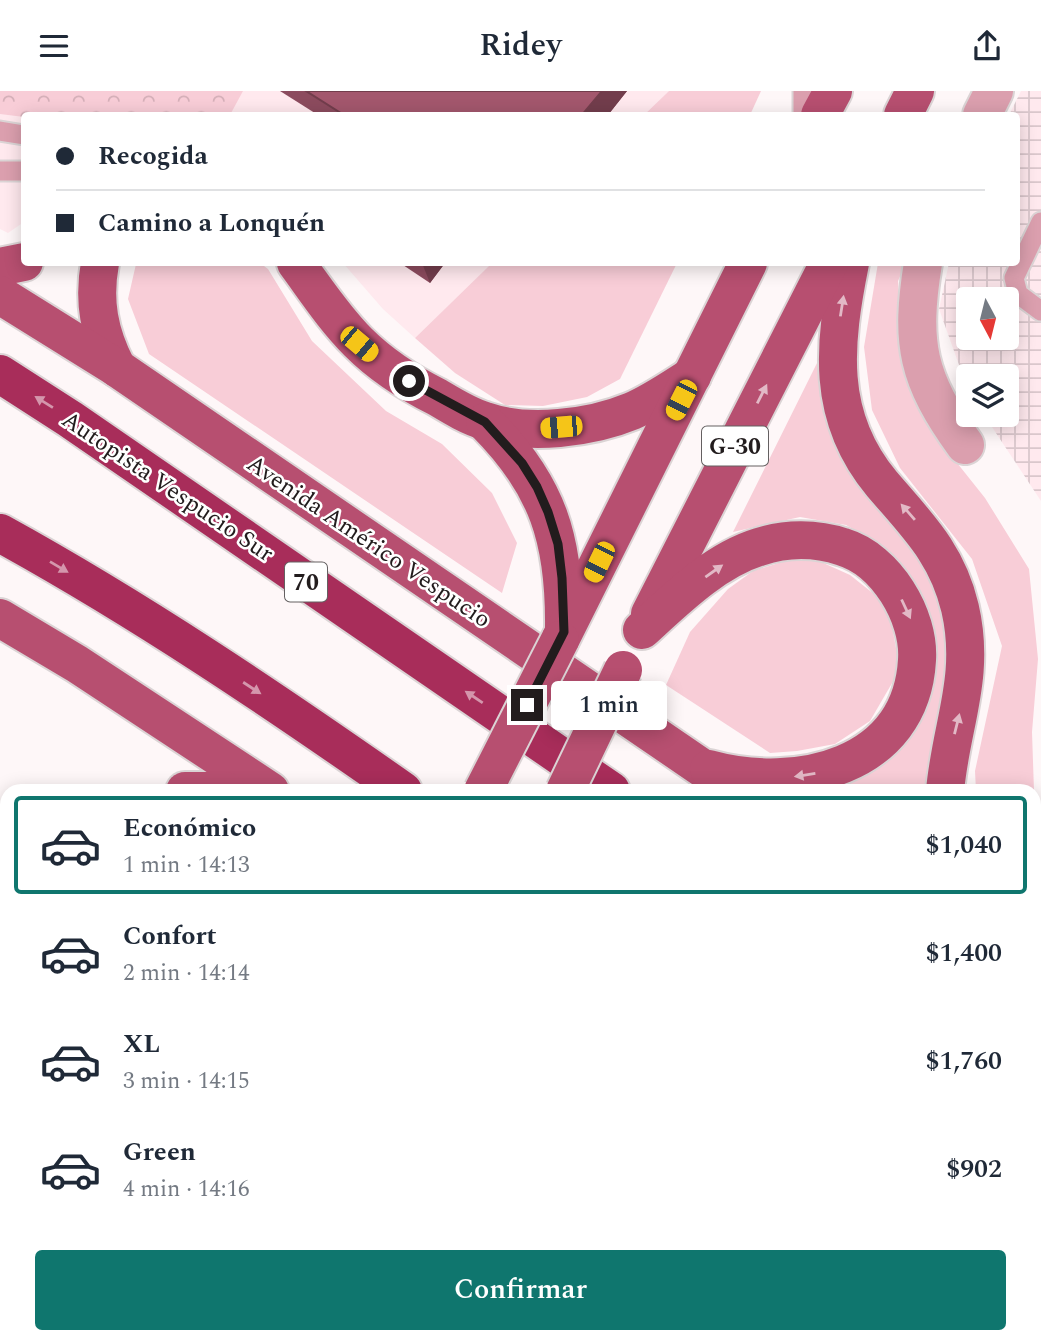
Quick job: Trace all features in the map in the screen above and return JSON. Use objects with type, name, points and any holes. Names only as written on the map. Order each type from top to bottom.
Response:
[{"type":"highway","name":"Autopista Vespucio Sur","points":[[0,374],[70,418],[601,784]]},
{"type":"highway","points":[[0,533],[147,621],[266,697],[393,784]]},
{"type":"main road","points":[[822,112],[833,91]]},
{"type":"main road","points":[[904,112],[915,91]]},
{"type":"main road","points":[[0,267],[21,264]]},
{"type":"main road","points":[[100,266],[96,293],[99,327],[117,368]]},
{"type":"main road","points":[[298,266],[334,316],[359,344],[409,381],[485,422],[546,428],[605,420],[632,411],[692,376]]},
{"type":"main road","name":"G-30","points":[[562,636],[747,266]]},
{"type":"main road","name":"G-30","points":[[568,784],[642,629],[827,266]]},
{"type":"main road","points":[[849,266],[836,355],[842,405],[851,434],[864,460],[927,535],[940,556],[960,606],[967,662],[964,693],[948,756],[946,784]]},
{"type":"main road","name":"Avenida Américo Vespucio","points":[[0,295],[117,368],[726,784]]},
{"type":"main road","points":[[485,422],[522,463],[548,512],[558,544],[561,566],[562,636],[487,784]]},
{"type":"main road","points":[[642,629],[675,600],[728,562],[757,547],[802,540],[845,547],[863,557],[882,573],[898,592],[909,614],[916,648],[914,682],[899,716],[889,732],[873,748],[832,770],[781,778],[727,774],[700,767]]},
{"type":"main road","points":[[0,618],[89,671],[259,784]]},
{"type":"street","points":[[984,112],[994,91]]},
{"type":"street","points":[[923,266],[916,319],[922,368],[939,407],[965,445]]},
{"type":"lane","points":[[803,91],[803,112]]},
{"type":"lane","points":[[0,131],[21,134]]},
{"type":"lane","points":[[0,171],[21,171]]},
{"type":"lane","points":[[1020,266],[1041,222]]},
{"type":"lane","points":[[1020,266],[1014,278],[1018,294],[1041,311]]},
{"type":"shaded area","points":[[0,91],[669,91],[647,112],[21,112],[21,224],[8,233],[0,229]]},
{"type":"shaded area","points":[[1021,91],[1041,91],[1041,501],[992,427],[1019,427],[1019,364],[959,364],[939,309],[948,266],[1020,266],[1020,112],[1010,112]]},
{"type":"shaded area","points":[[346,266],[489,266],[415,338],[383,309]]},
{"type":"green space","points":[[0,91],[243,91],[232,112],[21,112],[21,117],[0,114]]},
{"type":"green space","points":[[669,91],[761,91],[751,112],[647,112]]},
{"type":"green space","points":[[136,266],[264,266],[268,269],[312,341],[386,411],[442,444],[492,493],[517,543],[502,593],[149,354],[128,299]]},
{"type":"green space","points":[[489,266],[676,266],[620,379],[587,397],[543,406],[505,405],[455,373],[415,338]]},
{"type":"green space","points":[[878,266],[905,266],[898,281],[904,365],[930,429],[985,498],[1029,569],[1038,659],[1032,732],[1034,784],[976,784],[975,771],[1002,646],[972,559],[900,468],[872,410],[864,347]]},
{"type":"green space","points":[[820,357],[924,557],[947,609],[952,669],[927,784],[836,784],[884,757],[909,579],[877,543],[846,525],[800,517],[733,532]]},
{"type":"green space","points":[[785,561],[819,561],[850,575],[874,594],[890,615],[897,654],[895,678],[870,721],[835,744],[770,753],[666,685],[690,632],[728,589],[753,571]]},
{"type":"building","points":[[306,91],[602,91],[584,112],[339,112]]},
{"type":"route","points":[[409,381],[485,422],[505,441],[522,463],[548,512],[558,544],[564,632],[527,705]]}]
